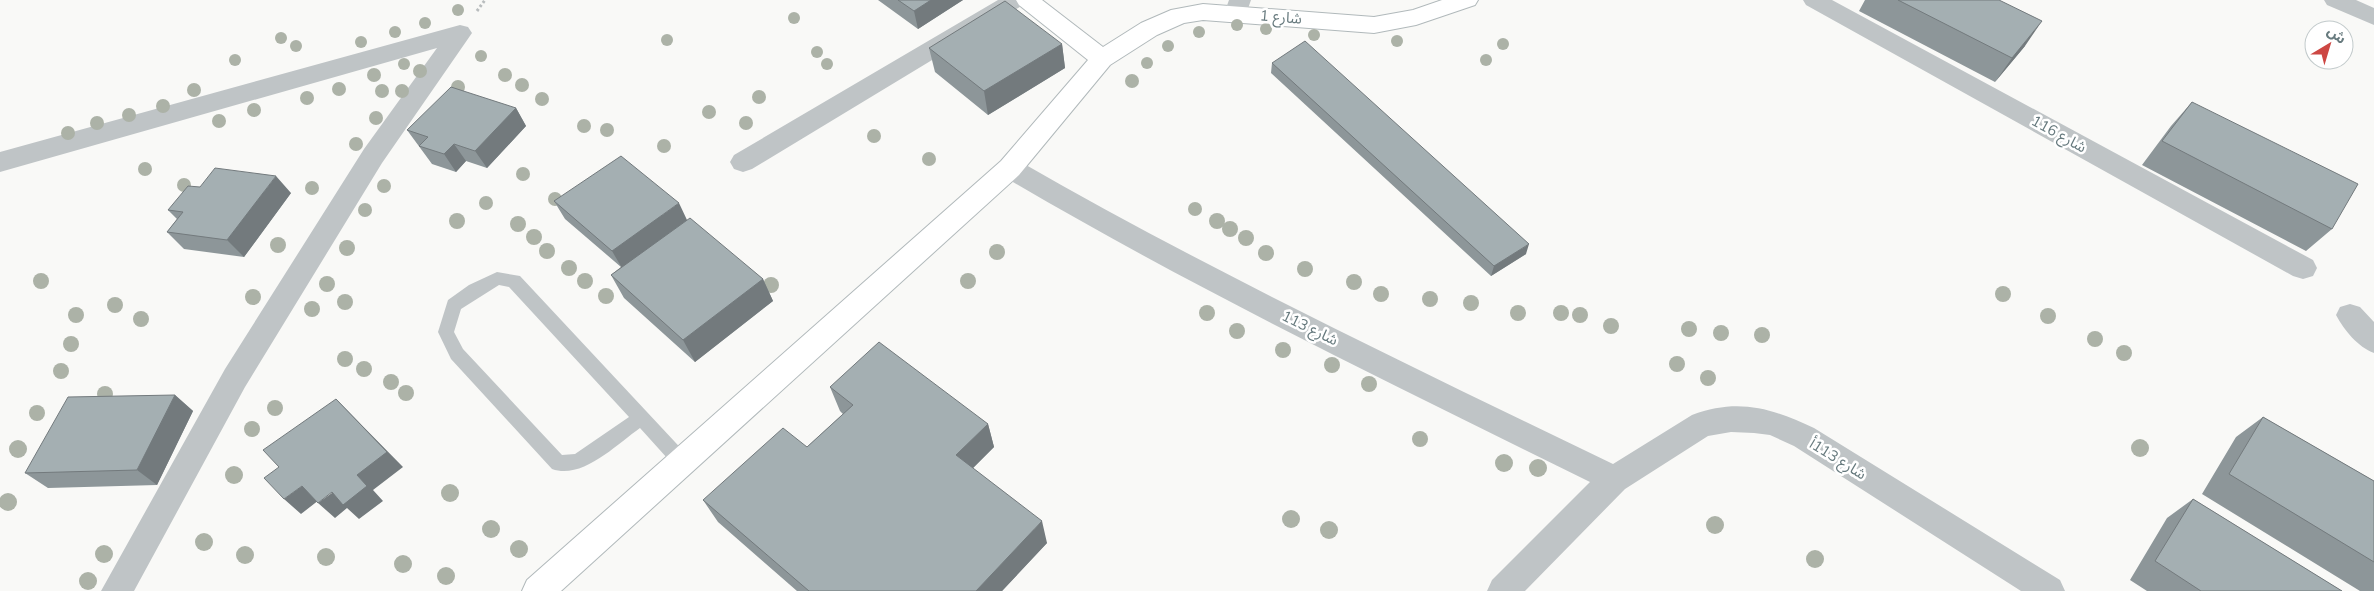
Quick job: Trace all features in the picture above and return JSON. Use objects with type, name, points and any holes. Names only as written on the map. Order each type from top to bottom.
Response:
[{"type":"main road","points":[[1027,0],[1102,59]]},
{"type":"main road","name":"شارع 1","points":[[538,591],[1010,168],[1102,59],[1149,29],[1179,16],[1238,7],[1374,25],[1416,18],[1467,0]]},
{"type":"street","points":[[743,162],[1015,0]]},
{"type":"street","name":"شارع 116","points":[[1814,0],[2303,268]]},
{"type":"street","points":[[2336,0],[2374,17]]},
{"type":"street","points":[[0,162],[460,33],[373,156],[236,378],[117,591]]},
{"type":"street","name":"شارع 113","points":[[1010,168],[1079,210],[1216,282],[1614,479]]},
{"type":"street","points":[[2350,315],[2374,341]]},
{"type":"street","name":"شارع 113أ","points":[[1503,591],[1614,479],[1702,424],[1731,418],[1774,423],[1804,437],[2050,591]]},
{"type":"lane","points":[[641,418],[578,462],[558,463],[457,354],[446,332],[454,305],[497,278],[514,281],[683,463]]},
{"type":"building","points":[[898,0],[931,0],[914,11]]},
{"type":"building","points":[[1898,0],[1999,0],[2042,21],[2012,58]]},
{"type":"building","points":[[1005,1],[1062,44],[984,91],[929,48]]},
{"type":"building","points":[[1305,41],[1529,244],[1494,266],[1272,63]]},
{"type":"building","points":[[451,87],[516,108],[475,151],[454,144],[444,154],[419,146],[428,137],[407,130]]},
{"type":"building","points":[[2192,102],[2358,184],[2332,229],[2162,141]]},
{"type":"building","points":[[621,156],[679,203],[612,251],[554,201]]},
{"type":"building","points":[[215,168],[276,176],[227,240],[167,232],[183,212],[168,210],[188,186],[200,187]]},
{"type":"building","points":[[690,218],[763,279],[683,340],[611,275]]},
{"type":"building","points":[[879,342],[988,424],[956,455],[1042,521],[976,591],[809,591],[703,500],[783,428],[807,447],[853,405],[830,387]]},
{"type":"building","points":[[175,395],[137,470],[25,473],[68,397]]},
{"type":"building","points":[[336,399],[387,452],[357,475],[367,486],[343,505],[332,492],[318,503],[302,486],[284,499],[264,478],[279,467],[263,450]]},
{"type":"building","points":[[2263,417],[2374,481],[2374,562],[2229,474]]},
{"type":"building","points":[[2193,499],[2342,591],[2201,591],[2155,561]]}]
